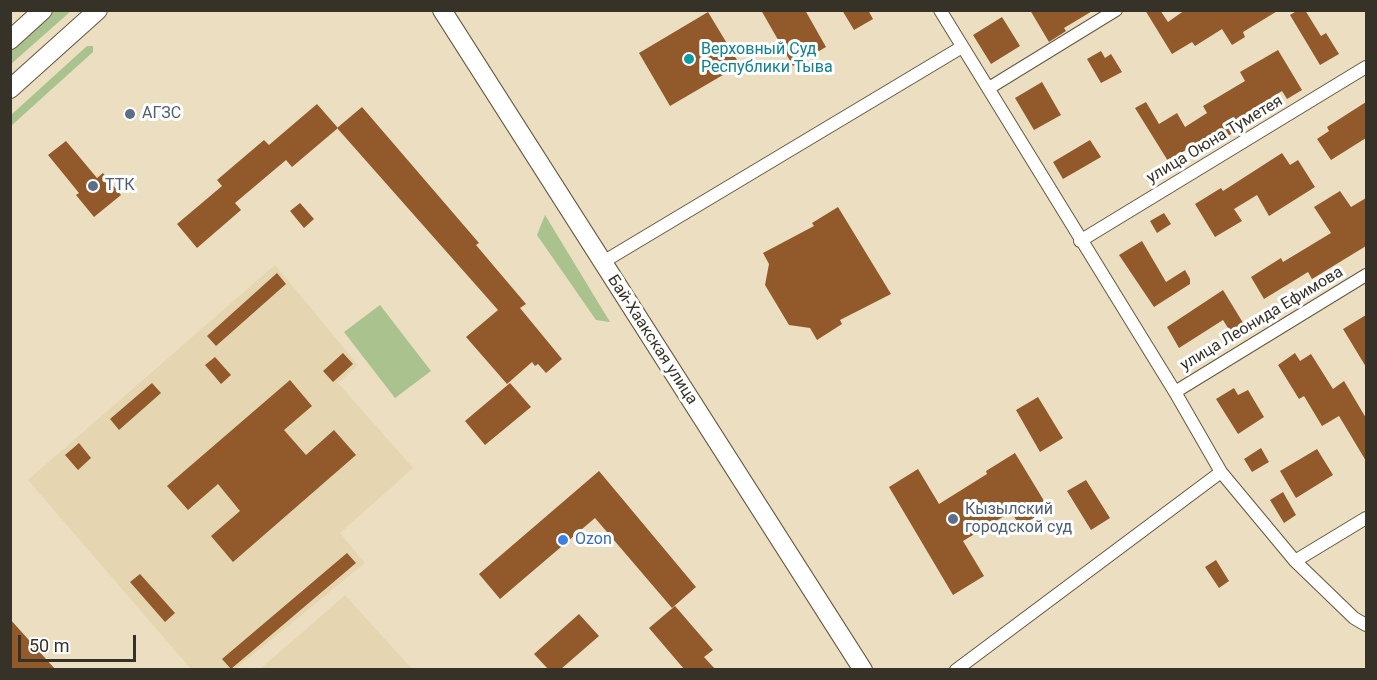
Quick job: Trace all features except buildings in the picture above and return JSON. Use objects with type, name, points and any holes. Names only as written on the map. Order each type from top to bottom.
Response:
[{"type":"main road","points":[[10,40],[43,10]]},
{"type":"main road","points":[[10,89],[99,10]]},
{"type":"main road","name":"Бай-Хаакская улица","points":[[442,10],[863,669]]},
{"type":"street","points":[[940,10],[1175,392],[1221,472],[1295,561],[1354,618],[1366,625]]},
{"type":"street","points":[[989,88],[1116,10]]},
{"type":"street","points":[[603,262],[962,47]]},
{"type":"street","name":"улица Оюна Туметея","points":[[1080,241],[1366,67]]},
{"type":"street","name":"улица Леонида Ефимова","points":[[1175,392],[1366,275]]},
{"type":"street","points":[[956,669],[1221,472]]},
{"type":"street","points":[[1295,561],[1366,518]]},
{"type":"shaded area","points":[[275,265],[358,365],[338,383],[413,468],[340,533],[365,563],[234,670],[191,669],[28,480]]},
{"type":"shaded area","points":[[345,595],[412,669],[260,669],[312,624]]},
{"type":"green space","points":[[52,11],[71,11],[11,64],[10,48]]},
{"type":"green space","points":[[87,46],[93,46],[93,52],[11,126],[11,115]]},
{"type":"green space","points":[[545,215],[610,322],[596,320],[537,235]]},
{"type":"green space","points":[[380,305],[431,371],[395,398],[344,332]]},
{"type":"place","name":"Верховный Суд Республики Тыва","points":[[689,59]]},
{"type":"place","name":"АГЗС","points":[[130,114]]},
{"type":"place","name":"ТТК","points":[[93,186]]},
{"type":"place","name":"Кызылский городской суд","points":[[953,519]]},
{"type":"place","name":"Ozon","points":[[563,540]]}]
